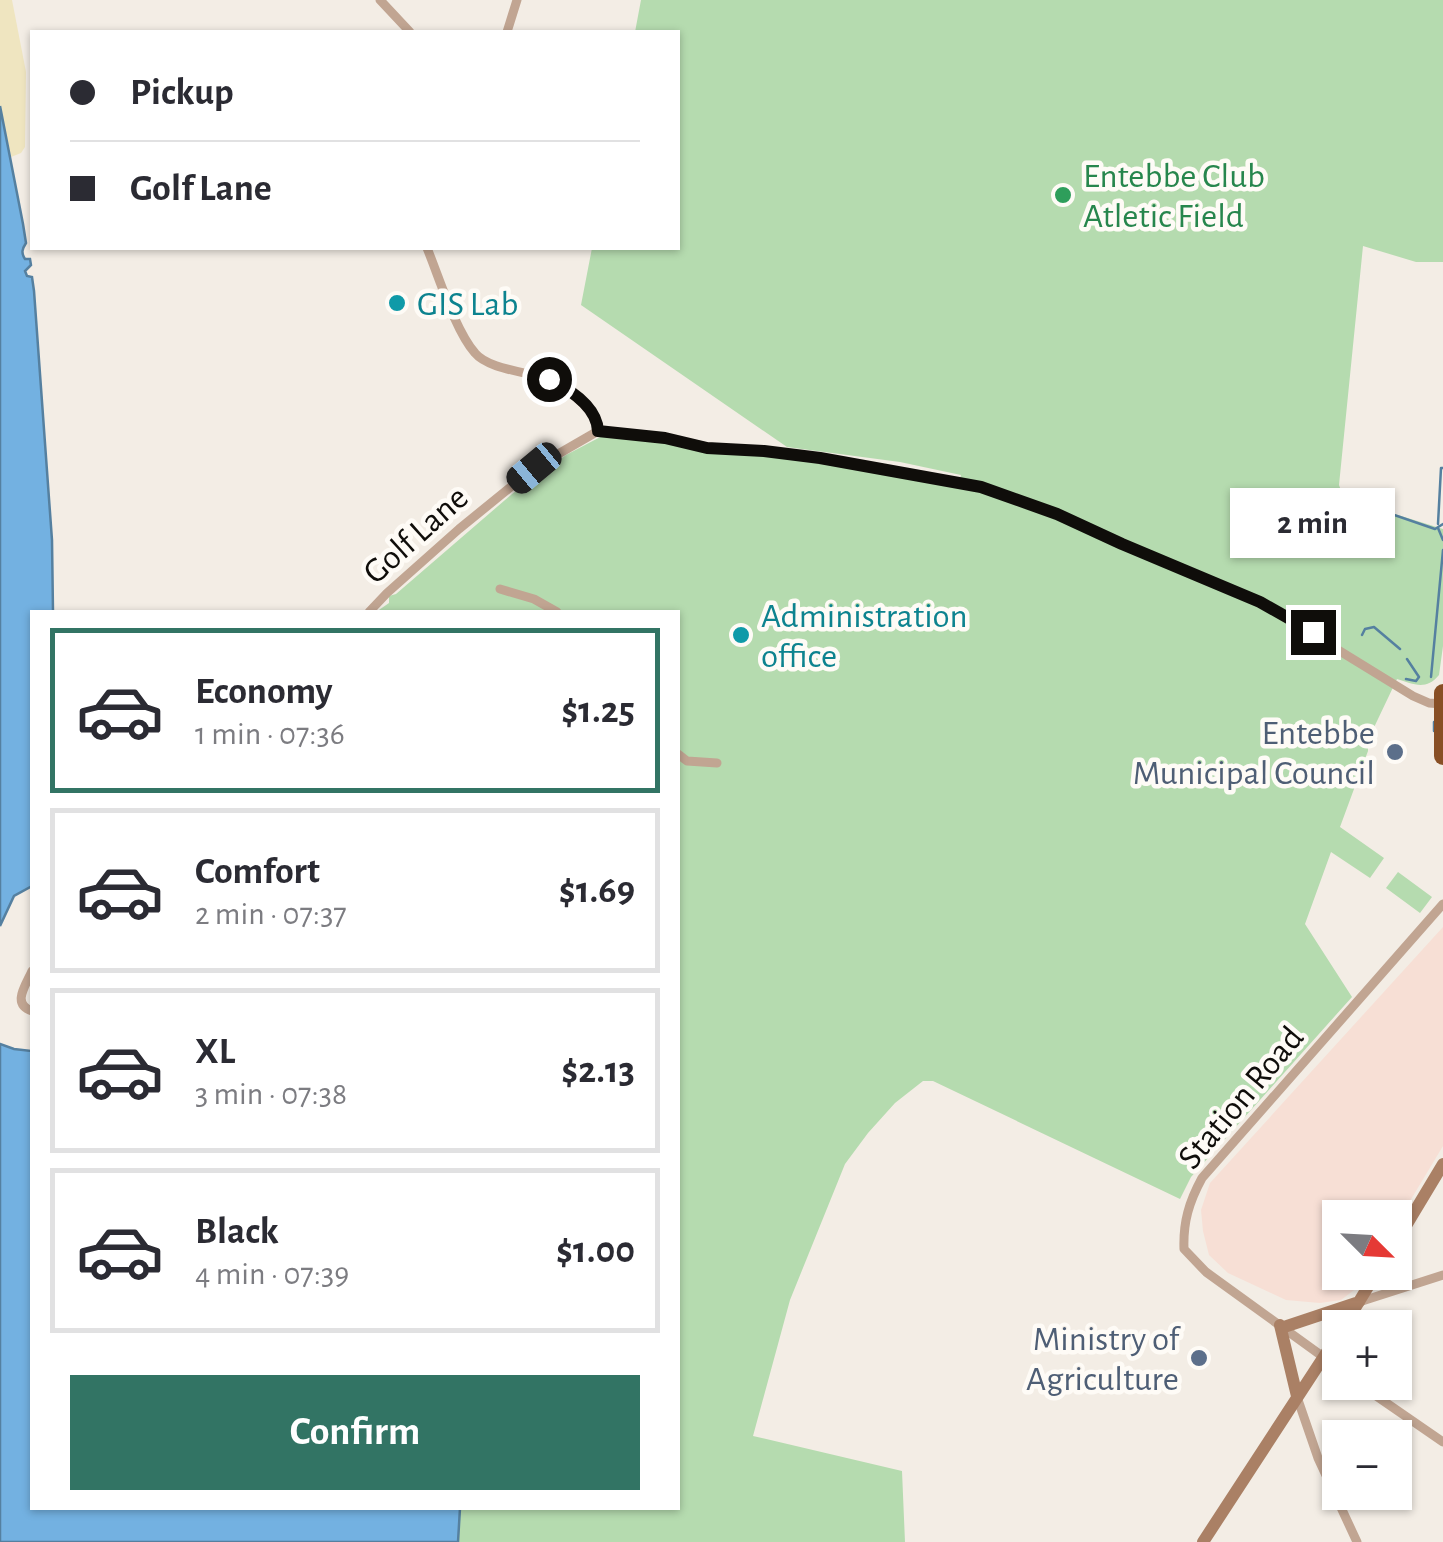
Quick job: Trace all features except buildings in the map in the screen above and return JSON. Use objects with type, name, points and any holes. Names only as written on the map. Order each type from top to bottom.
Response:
[{"type":"highway","points":[[1443,692],[1443,756]]},
{"type":"street","points":[[380,0],[408,30]]},
{"type":"street","points":[[508,30],[517,0]]},
{"type":"street","points":[[429,250],[451,308],[476,356],[566,388],[598,420],[598,431],[665,438],[707,448],[820,458],[981,487],[1057,514],[1260,602],[1401,689],[1423,701],[1442,704]]},
{"type":"street","name":"Golf Lane","points":[[372,610],[534,468],[598,431]]},
{"type":"street","points":[[500,589],[534,599],[553,610]]},
{"type":"street","points":[[680,756],[687,761],[718,763]]},
{"type":"street","points":[[680,766],[687,761]]},
{"type":"street","name":"Station Road","points":[[1322,1355],[1206,1272],[1184,1249],[1186,1210],[1202,1178],[1443,904]]},
{"type":"street","points":[[30,975],[20,997],[21,1004],[30,1010]]},
{"type":"street","points":[[1412,1216],[1443,1164]]},
{"type":"street","points":[[1357,1542],[1318,1458],[1297,1396],[1282,1326],[1443,1275]]},
{"type":"street","points":[[1355,1310],[1367,1290]]},
{"type":"street","points":[[1203,1542],[1322,1359]]},
{"type":"street","points":[[1382,1400],[1443,1442]]},
{"type":"shaded area","points":[[1443,927],[1443,1146],[1411,1200],[1322,1200],[1322,1290],[1354,1290],[1341,1300],[1286,1300],[1228,1273],[1209,1255],[1203,1231],[1201,1210],[1210,1183]]},
{"type":"green space","points":[[641,0],[1443,0],[1443,262],[1416,262],[1363,246],[1339,485],[1343,496],[1353,501],[1443,529],[1443,646],[1439,675],[1424,685],[1397,679],[1368,740],[1368,751],[1340,827],[1384,858],[1370,878],[1331,852],[1305,924],[1352,997],[1191,1177],[1180,1199],[933,1081],[923,1081],[895,1103],[868,1133],[845,1164],[790,1300],[753,1436],[902,1471],[905,1542],[458,1542],[460,1510],[680,1510],[680,610],[379,610],[389,603],[389,596],[512,494],[566,455],[606,434],[776,454],[959,484],[961,475],[900,462],[787,447],[581,305],[592,250],[680,250],[680,30],[635,30]]},
{"type":"green space","points":[[1398,872],[1432,897],[1420,913],[1386,888]]},
{"type":"sand","points":[[0,0],[12,0],[26,72],[25,147],[11,157],[0,106]]},
{"type":"water","points":[[0,106],[26,243],[23,253],[31,265],[25,271],[32,277],[34,291],[52,540],[53,610],[30,610],[30,887],[14,896],[0,926]]},
{"type":"water","points":[[0,1044],[30,1051],[30,1510],[460,1510],[458,1542],[0,1542]]},
{"type":"waterway","points":[[1438,524],[1443,468]]},
{"type":"waterway","points":[[1342,497],[1435,529],[1443,524]]},
{"type":"waterway","points":[[1438,528],[1443,540]]},
{"type":"waterway","points":[[1431,677],[1443,550]]},
{"type":"waterway","points":[[1362,635],[1365,629],[1374,627],[1400,649]]},
{"type":"waterway","points":[[1406,679],[1416,681],[1419,677],[1407,659]]},
{"type":"waterway","points":[[1434,722],[1434,731]]},
{"type":"place","name":"Entebbe Club Atletic Field","points":[[1063,195]]},
{"type":"place","name":"GIS Lab","points":[[397,303]]},
{"type":"place","name":"Administration office","points":[[741,635]]},
{"type":"place","name":"Entebbe Municipal Council","points":[[1395,752]]},
{"type":"place","name":"Ministry of Agriculture","points":[[1199,1358]]},
{"type":"route","points":[[549,379],[566,388],[592,412],[598,420],[598,431],[665,438],[707,448],[820,458],[981,487],[1057,514],[1260,602],[1313,632]]}]
